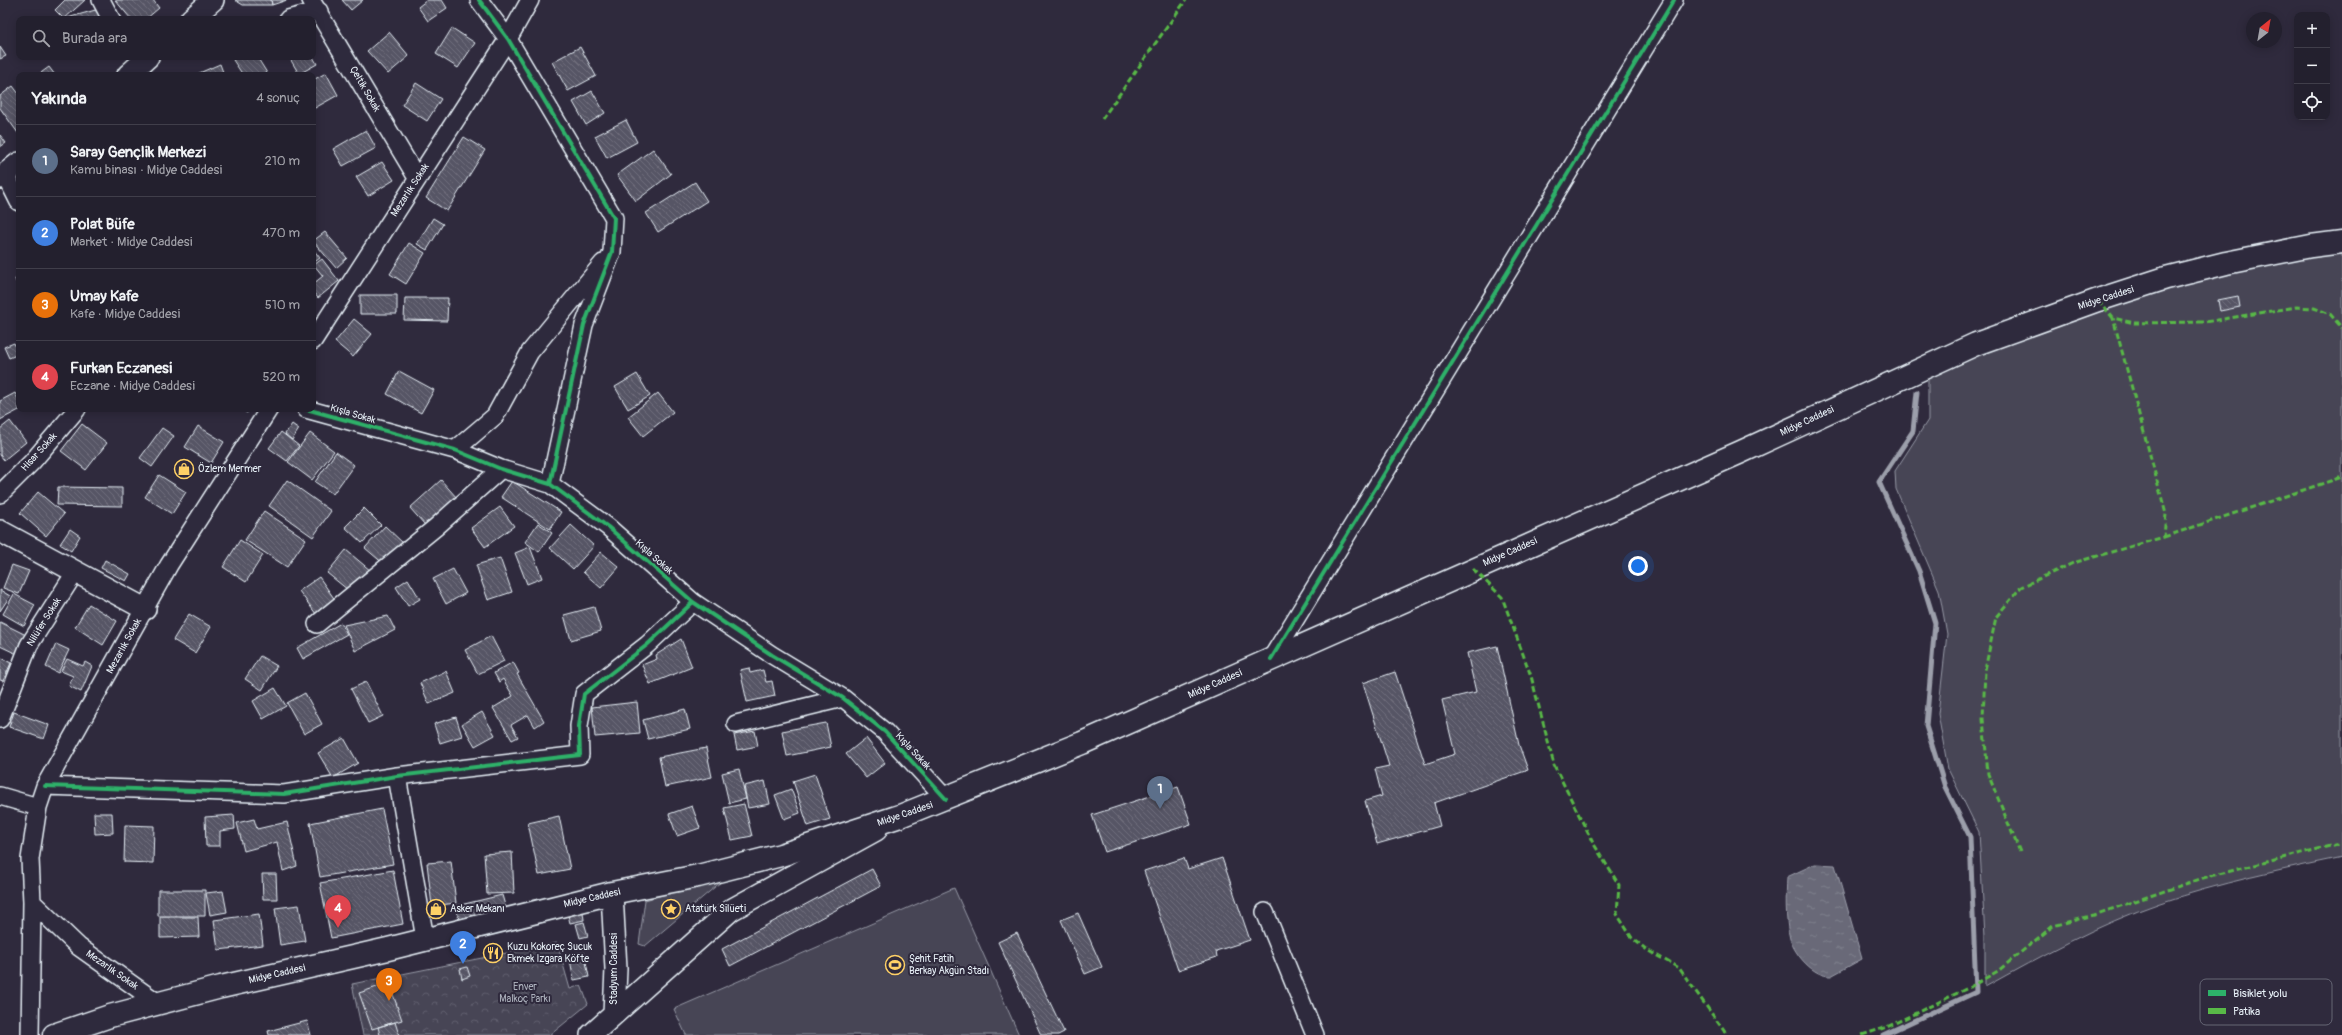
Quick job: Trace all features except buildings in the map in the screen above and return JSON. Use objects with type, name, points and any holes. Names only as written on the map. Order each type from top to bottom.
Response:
[{"type":"main road","name":"Midye Caddesi","points":[[54,1035],[158,1003],[221,986],[425,939],[612,893],[698,876],[781,855],[900,816],[1082,744],[1741,452],[1976,344],[2084,305],[2166,278],[2311,246],[2342,242]]},
{"type":"street","points":[[101,0],[109,16]]},
{"type":"street","points":[[194,16],[212,0]]},
{"type":"street","points":[[479,0],[508,39],[614,218],[612,252],[584,325],[550,484]]},
{"type":"street","name":"Mezarlık Sokak","points":[[316,336],[508,39],[530,0]]},
{"type":"street","points":[[1271,659],[1674,0]]},
{"type":"street","points":[[294,16],[315,5]]},
{"type":"street","name":"Çeltik Sokak","points":[[315,5],[417,178]]},
{"type":"street","points":[[8,172],[16,194]]},
{"type":"street","points":[[455,450],[495,416],[530,352],[612,252]]},
{"type":"street","name":"Hisar Sokak","points":[[0,494],[32,462],[74,412]]},
{"type":"street","name":"Mezarlık Sokak","points":[[30,1035],[32,902],[30,859],[38,807],[45,786],[169,566],[267,412]]},
{"type":"street","name":"Kışla Sokak","points":[[316,412],[455,450],[501,469],[550,484],[608,527],[693,602],[772,655],[843,698],[885,732],[946,799]]},
{"type":"street","points":[[317,624],[436,527],[501,469]]},
{"type":"street","points":[[0,531],[145,609]]},
{"type":"street","name":"Nilüfer Sokak","points":[[0,719],[29,645],[76,571]]},
{"type":"street","points":[[45,786],[284,794],[398,776],[580,755],[579,726],[584,694],[647,645],[693,602]]},
{"type":"street","points":[[736,724],[843,698]]},
{"type":"street","points":[[398,776],[425,939]]},
{"type":"street","points":[[0,796],[38,807]]},
{"type":"street","points":[[614,1014],[731,910],[900,816]]},
{"type":"street","name":"Stadyum Caddesi","points":[[591,1035],[614,1014],[616,969],[612,893]]},
{"type":"street","name":"Mezarlık Sokak","points":[[32,902],[79,947],[158,1003]]},
{"type":"street","points":[[1265,912],[1315,1035]]},
{"type":"green space","points":[[2342,249],[2342,857],[2227,883],[2137,911],[2049,952],[1985,987],[1985,937],[1979,832],[1948,769],[1938,714],[1947,634],[1939,590],[1896,489],[1895,471],[1928,420],[1928,372],[2168,284]]},
{"type":"green space","points":[[720,879],[722,881],[645,946],[639,944],[645,900]]},
{"type":"green space","name":"Şehit Fatih Berkay Akgün Stadı","points":[[954,888],[1019,1035],[686,1035],[674,1009]]},
{"type":"green space","name":"Enver Malkoç Parkı","points":[[557,943],[570,989],[581,985],[588,1004],[550,1035],[363,1035],[352,984]]},
{"type":"water","points":[[1815,864],[1835,865],[1862,959],[1831,976],[1818,973],[1806,964],[1792,945],[1787,924],[1787,877]]},
{"type":"waterway","points":[[1883,1035],[1976,992],[1970,837],[1945,787],[1926,726],[1935,623],[1919,571],[1879,482],[1913,431],[1917,392]]},
{"type":"marked path","points":[[1102,119],[1186,0]]},
{"type":"marked path","points":[[2098,300],[2113,318],[2134,323],[2205,322],[2296,307],[2314,308],[2330,314],[2342,328]]},
{"type":"marked path","points":[[2020,852],[1988,774],[1983,719],[1985,670],[1996,617],[2021,587],[2073,563],[2164,537],[2166,514],[2113,318]]},
{"type":"marked path","points":[[2164,537],[2342,477]]},
{"type":"marked path","points":[[1473,569],[1502,597],[1531,676],[1554,765],[1592,841],[1619,885],[1617,914],[1632,938],[1647,950],[1679,968],[1727,1035]]},
{"type":"marked path","points":[[1862,1035],[1887,1027],[1970,987],[1998,971],[2053,926],[2094,915],[2203,878],[2342,843]]},
{"type":"cycle path","points":[[479,0],[508,39],[614,218],[612,252],[584,325],[550,484]]},
{"type":"cycle path","points":[[1271,659],[1674,0]]},
{"type":"cycle path","points":[[316,412],[455,450],[501,469],[550,484],[608,527],[693,602],[772,655],[843,698],[885,732],[946,799]]},
{"type":"cycle path","points":[[45,786],[284,794],[397,776],[580,755],[579,726],[584,694],[647,645],[693,602]]},
{"type":"place","name":"Özlem Mermer","points":[[184,469]]},
{"type":"place","name":"Saray Gençlik Merkezi","points":[[1160,809]]},
{"type":"place","name":"Asker Mekanı","points":[[436,909]]},
{"type":"place","name":"Atatürk Silüeti","points":[[671,909]]},
{"type":"place","name":"Furkan Eczanesi","points":[[338,928]]},
{"type":"place","name":"Kuzu Kokoreç Sucuk Ekmek Izgara Köfte","points":[[493,953]]},
{"type":"place","name":"Polat Büfe","points":[[463,964]]},
{"type":"place","name":"Şehit Fatih Berkay Akgün Stadı","points":[[895,965]]},
{"type":"place","name":"Umay Kafe","points":[[389,1001]]}]
